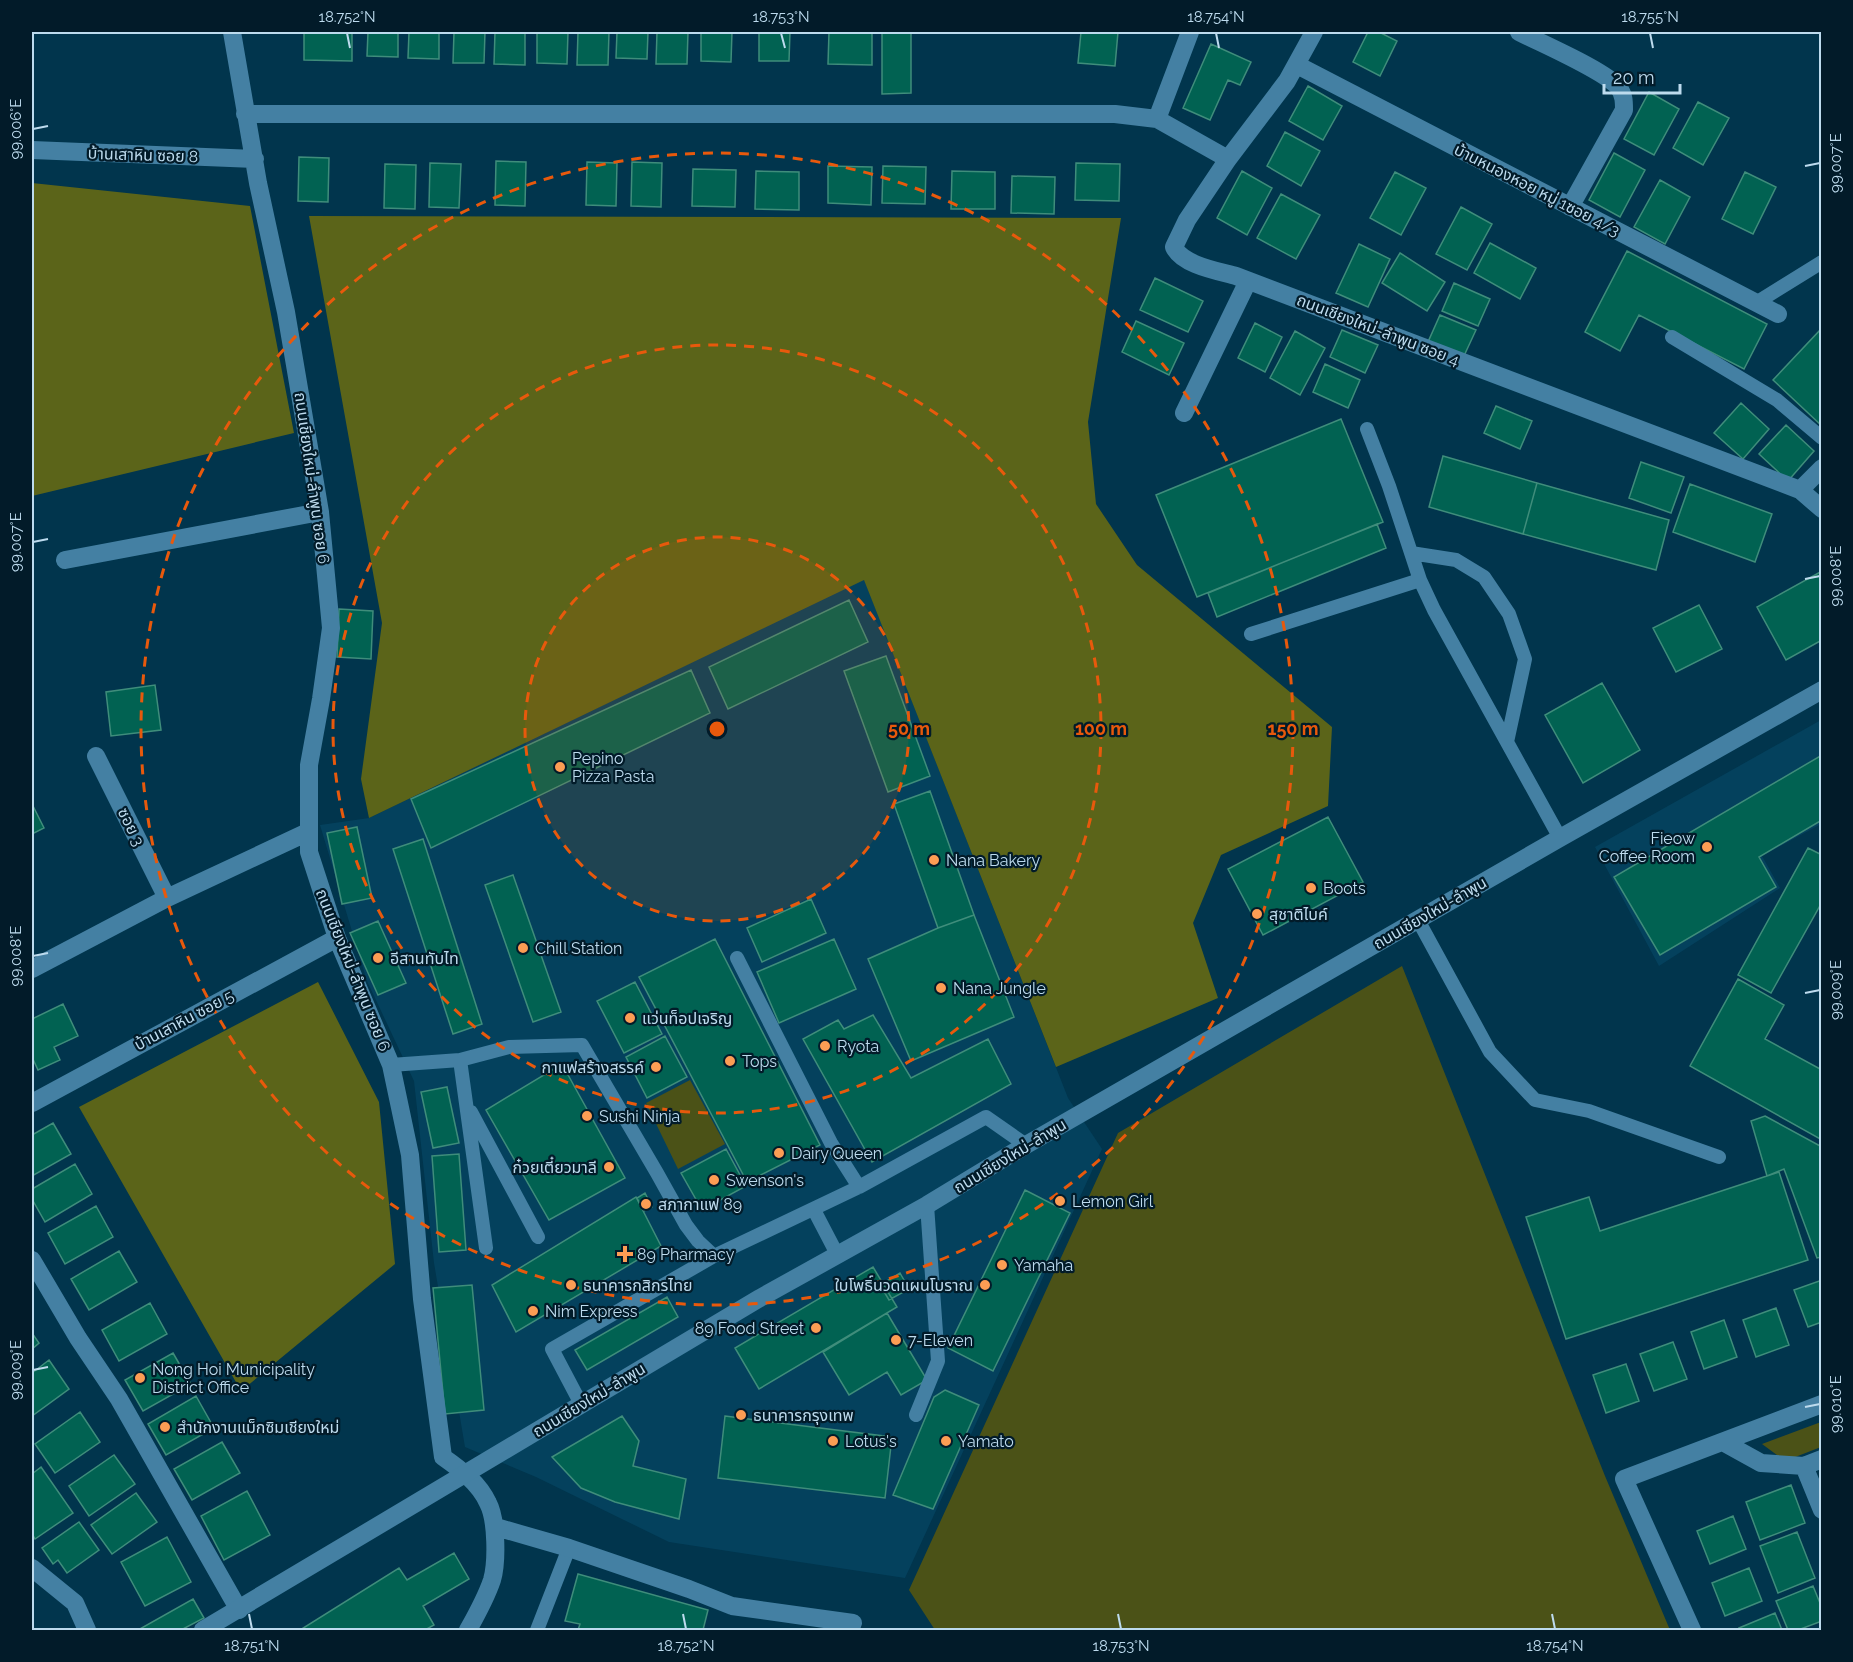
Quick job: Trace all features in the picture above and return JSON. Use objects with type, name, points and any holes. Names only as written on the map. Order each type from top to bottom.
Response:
[{"type":"street","name":"ถนนเชียงใหม่-ลำพูน ซอย 6","points":[[232,32],[258,183],[286,312],[320,512],[331,628],[309,765],[309,852],[337,938],[391,1065],[410,1155],[422,1299],[443,1457],[466,1474],[488,1502],[496,1527]]},
{"type":"street","points":[[1157,119],[1190,32]]},
{"type":"street","name":"ถนนเชียงใหม่-ลำพูน ซอย 4","points":[[1314,32],[1297,65],[1228,159],[1187,220],[1174,247],[1177,254],[1202,266],[1248,281],[1800,490],[1821,509]]},
{"type":"street","points":[[1519,32],[1599,73],[1617,86],[1623,96],[1624,110],[1570,207]]},
{"type":"street","name":"บ้านหนองหอย หมู่ 1ซอย 4/3","points":[[1297,65],[1778,314]]},
{"type":"street","points":[[245,114],[1115,114],[1157,119],[1228,159]]},
{"type":"street","name":"บ้านเสาหิน ซอย 8","points":[[32,150],[255,159]]},
{"type":"street","points":[[1184,413],[1248,281]]},
{"type":"street","points":[[1800,490],[1821,468]]},
{"type":"street","points":[[65,560],[320,512]]},
{"type":"street","name":"ถนนเชียงใหม่-ลำพูน","points":[[203,1630],[760,1298],[927,1205],[1026,1145],[1821,690]]},
{"type":"street","name":"ซอย 3","points":[[96,756],[167,898]]},
{"type":"street","points":[[32,969],[167,898],[308,832]]},
{"type":"street","name":"บ้านเสาหิน ซอย 5","points":[[32,1103],[337,938]]},
{"type":"street","points":[[32,1260],[78,1338],[119,1399],[239,1610]]},
{"type":"street","points":[[1692,1630],[1624,1479],[1821,1404]]},
{"type":"street","points":[[1723,1442],[1761,1464],[1804,1466],[1821,1459]]},
{"type":"street","points":[[1804,1466],[1821,1510]]},
{"type":"street","points":[[468,1630],[483,1604],[493,1578],[496,1527],[569,1548],[732,1606],[853,1623]]},
{"type":"street","points":[[32,1568],[75,1603],[87,1630]]},
{"type":"lane","points":[[1756,303],[1821,262]]},
{"type":"lane","points":[[1672,337],[1778,400],[1821,438]]},
{"type":"lane","points":[[1367,429],[1420,579],[1434,610],[1560,838]]},
{"type":"lane","points":[[1411,553],[1456,560],[1484,577],[1509,614],[1525,659],[1507,742]]},
{"type":"lane","points":[[1251,634],[1420,579]]},
{"type":"lane","points":[[1418,920],[1490,1052],[1535,1100],[1590,1111],[1719,1157]]},
{"type":"lane","points":[[737,958],[831,1143],[859,1187]]},
{"type":"lane","points":[[391,1065],[460,1060],[509,1047],[582,1046],[686,1225],[698,1241],[714,1256]]},
{"type":"lane","points":[[460,1060],[486,1248]]},
{"type":"lane","points":[[466,1102],[538,1237]]},
{"type":"lane","points":[[581,1404],[552,1349],[714,1256],[814,1210],[986,1117],[1026,1145]]},
{"type":"lane","points":[[916,1415],[938,1361],[927,1205]]},
{"type":"lane","points":[[814,1210],[838,1256]]},
{"type":"lane","points":[[537,1630],[569,1548]]},
{"type":"shaded area","points":[[864,579],[1068,1098],[1102,1149],[905,1578],[669,1542],[536,1477],[465,1447],[434,1263],[414,1081],[367,981],[320,825],[369,818]]},
{"type":"shaded area","points":[[1821,720],[1821,824],[1762,856],[1780,888],[1659,966],[1595,847]]},
{"type":"green space","points":[[32,183],[250,206],[294,433],[32,496]]},
{"type":"green space","points":[[309,216],[1121,218],[1088,422],[1096,504],[1137,565],[1332,727],[1328,806],[1221,855],[1193,923],[1218,998],[1056,1067],[864,580],[369,818],[361,779],[382,623]]},
{"type":"green space","points":[[1402,966],[1605,1476],[1670,1630],[935,1630],[909,1590],[1118,1133]]},
{"type":"green space","points":[[318,982],[379,1102],[395,1264],[241,1391],[79,1107]]},
{"type":"green space","points":[[690,1080],[725,1144],[678,1169],[646,1103]]},
{"type":"green space","points":[[1821,1422],[1821,1447],[1785,1461],[1762,1444]]},
{"type":"building","points":[[304,32],[352,32],[352,61],[304,60]]},
{"type":"building","points":[[368,32],[398,32],[398,57],[367,56]]},
{"type":"building","points":[[409,32],[439,32],[439,59],[408,58]]},
{"type":"building","points":[[454,32],[485,32],[484,63],[453,63]]},
{"type":"building","points":[[495,32],[525,32],[525,65],[494,64]]},
{"type":"building","points":[[537,32],[568,32],[567,64],[537,63]]},
{"type":"building","points":[[578,32],[609,32],[608,65],[577,65]]},
{"type":"building","points":[[617,32],[648,32],[647,59],[616,58]]},
{"type":"building","points":[[657,32],[688,32],[687,64],[656,64]]},
{"type":"building","points":[[701,32],[732,32],[731,62],[701,61]]},
{"type":"building","points":[[759,32],[790,32],[789,61],[759,61]]},
{"type":"building","points":[[829,32],[872,32],[872,65],[828,64]]},
{"type":"building","points":[[882,32],[911,32],[911,93],[882,94]]},
{"type":"building","points":[[1081,32],[1118,32],[1115,66],[1078,63]]},
{"type":"building","points":[[1368,32],[1379,32],[1397,41],[1380,76],[1353,62]]},
{"type":"building","points":[[1211,44],[1251,62],[1240,85],[1228,80],[1210,120],[1183,108]]},
{"type":"building","points":[[1308,86],[1342,106],[1323,140],[1289,121]]},
{"type":"building","points":[[1649,92],[1679,109],[1654,155],[1624,139]]},
{"type":"building","points":[[1698,102],[1729,118],[1703,165],[1673,148]]},
{"type":"building","points":[[1285,132],[1320,151],[1301,186],[1267,166]]},
{"type":"building","points":[[1614,153],[1645,170],[1620,217],[1589,200]]},
{"type":"building","points":[[299,157],[329,158],[328,202],[298,201]]},
{"type":"building","points":[[496,161],[526,162],[525,206],[495,205]]},
{"type":"building","points":[[587,162],[617,163],[616,206],[586,205]]},
{"type":"building","points":[[632,162],[662,163],[661,207],[631,206]]},
{"type":"building","points":[[430,163],[461,164],[459,208],[429,207]]},
{"type":"building","points":[[1076,163],[1120,164],[1119,201],[1075,200]]},
{"type":"building","points":[[385,164],[416,165],[415,209],[384,208]]},
{"type":"building","points":[[828,166],[872,167],[871,205],[828,203]]},
{"type":"building","points":[[883,166],[926,167],[925,204],[882,203]]},
{"type":"building","points":[[693,169],[736,170],[735,207],[692,206]]},
{"type":"building","points":[[756,171],[799,172],[799,210],[755,209]]},
{"type":"building","points":[[952,171],[995,172],[995,209],[951,209]]},
{"type":"building","points":[[1242,171],[1272,188],[1247,235],[1217,218]]},
{"type":"building","points":[[1395,172],[1426,188],[1401,235],[1370,218]]},
{"type":"building","points":[[1745,172],[1776,187],[1753,234],[1722,219]]},
{"type":"building","points":[[1012,176],[1055,177],[1054,214],[1011,213]]},
{"type":"building","points":[[1660,180],[1690,197],[1665,244],[1634,227]]},
{"type":"building","points":[[1281,194],[1320,215],[1296,259],[1257,238]]},
{"type":"building","points":[[1461,207],[1492,224],[1467,270],[1436,254]]},
{"type":"building","points":[[1490,243],[1536,268],[1520,299],[1474,273]]},
{"type":"building","points":[[1359,244],[1390,259],[1368,307],[1336,293]]},
{"type":"building","points":[[1627,251],[1767,324],[1744,369],[1639,315],[1620,351],[1585,332]]},
{"type":"building","points":[[1400,253],[1445,282],[1427,311],[1382,283]]},
{"type":"building","points":[[1155,278],[1203,301],[1188,332],[1140,310]]},
{"type":"building","points":[[1454,283],[1490,299],[1478,326],[1442,311]]},
{"type":"building","points":[[1440,315],[1476,330],[1463,358],[1428,342]]},
{"type":"building","points":[[1136,321],[1184,343],[1169,375],[1122,352]]},
{"type":"building","points":[[1255,323],[1282,337],[1265,372],[1238,358]]},
{"type":"building","points":[[1822,328],[1822,426],[1773,380]]},
{"type":"building","points":[[1342,330],[1378,345],[1365,373],[1330,357]]},
{"type":"building","points":[[1295,331],[1325,348],[1300,395],[1270,378]]},
{"type":"building","points":[[1325,364],[1360,380],[1348,408],[1313,392]]},
{"type":"building","points":[[1741,403],[1769,429],[1743,459],[1714,433]]},
{"type":"building","points":[[1496,406],[1532,421],[1520,449],[1484,433]]},
{"type":"building","points":[[1341,419],[1383,522],[1197,597],[1156,495]]},
{"type":"building","points":[[1786,425],[1814,451],[1788,481],[1759,454]]},
{"type":"building","points":[[1443,456],[1537,483],[1523,534],[1429,507]]},
{"type":"building","points":[[1641,462],[1684,477],[1671,513],[1629,498]]},
{"type":"building","points":[[1537,483],[1669,520],[1656,570],[1523,534]]},
{"type":"building","points":[[1690,484],[1772,514],[1755,562],[1673,532]]},
{"type":"building","points":[[1377,524],[1386,548],[1217,617],[1208,593]]},
{"type":"building","points":[[1822,571],[1822,640],[1786,660],[1757,607]]},
{"type":"building","points":[[849,600],[868,642],[728,709],[709,667]]},
{"type":"building","points":[[1699,605],[1722,649],[1676,672],[1653,628]]},
{"type":"building","points":[[339,609],[373,611],[371,659],[337,657]]},
{"type":"building","points":[[886,656],[930,776],[888,792],[844,671]]},
{"type":"building","points":[[691,670],[710,713],[431,848],[411,799]]},
{"type":"building","points":[[1602,683],[1640,750],[1583,783],[1545,715]]},
{"type":"building","points":[[155,685],[161,730],[111,736],[106,692]]},
{"type":"building","points":[[1822,755],[1822,820],[1759,857],[1776,887],[1660,955],[1614,877]]},
{"type":"building","name":"Nana Bakery","points":[[930,791],[974,915],[938,928],[894,804]]},
{"type":"building","points":[[32,804],[44,828],[32,834]]},
{"type":"building","points":[[1328,817],[1363,882],[1263,935],[1228,869]]},
{"type":"building","points":[[357,827],[372,898],[342,904],[327,833]]},
{"type":"building","points":[[423,839],[482,1024],[453,1034],[393,849]]},
{"type":"building","points":[[1808,848],[1822,855],[1822,902],[1771,993],[1738,975]]},
{"type":"building","name":"Chill Station","points":[[513,875],[561,1012],[533,1022],[485,885]]},
{"type":"building","points":[[811,899],[826,933],[762,962],[747,928]]},
{"type":"building","name":"Nana Jungle","points":[[974,915],[1014,1017],[911,1061],[868,959]]},
{"type":"building","name":"อีสานทับไท","points":[[378,921],[406,983],[378,995],[350,933]]},
{"type":"building","name":"Tops","points":[[715,939],[820,1145],[747,1182],[639,977]]},
{"type":"building","points":[[834,939],[856,989],[779,1023],[757,972]]},
{"type":"building","points":[[1738,979],[1784,1005],[1765,1039],[1822,1070],[1822,1140],[1690,1066]]},
{"type":"building","name":"แว่นท็อปเจริญ","points":[[635,982],[662,1034],[624,1053],[597,1001]]},
{"type":"building","points":[[63,1004],[78,1036],[54,1047],[60,1060],[38,1070],[32,1057],[32,1019]]},
{"type":"building","points":[[873,1015],[911,1078],[988,1039],[1011,1084],[872,1162],[803,1039],[838,1020],[844,1029]]},
{"type":"building","name":"กาแฟสร้างสรรค์","points":[[665,1036],[687,1077],[647,1098],[626,1057]]},
{"type":"building","points":[[562,1064],[625,1178],[549,1220],[486,1110]]},
{"type":"building","points":[[447,1087],[459,1143],[433,1148],[421,1092]]},
{"type":"building","points":[[1765,1116],[1822,1147],[1822,1257],[1817,1258],[1784,1169],[1767,1176],[1751,1121]]},
{"type":"building","points":[[53,1123],[71,1154],[32,1176],[32,1135]]},
{"type":"building","name":"Swenson's","points":[[726,1149],[746,1186],[702,1210],[681,1173]]},
{"type":"building","points":[[459,1154],[466,1250],[439,1252],[432,1156]]},
{"type":"building","points":[[75,1164],[92,1194],[45,1222],[32,1199],[32,1189]]},
{"type":"building","points":[[1779,1172],[1808,1260],[1566,1339],[1526,1217],[1589,1197],[1600,1231]]},
{"type":"building","points":[[1025,1190],[1070,1213],[993,1371],[948,1348]]},
{"type":"building","points":[[645,1193],[652,1207],[644,1211],[637,1198]]},
{"type":"building","points":[[636,1197],[661,1246],[516,1332],[492,1285]]},
{"type":"building","points":[[96,1206],[113,1237],[65,1264],[48,1233]]},
{"type":"building","points":[[119,1251],[137,1282],[89,1310],[71,1279]]},
{"type":"building","name":"89 Food Street","points":[[873,1267],[897,1307],[759,1389],[735,1348]]},
{"type":"building","points":[[900,1273],[909,1289],[889,1300],[880,1285]]},
{"type":"building","points":[[1822,1280],[1822,1322],[1808,1327],[1794,1290]]},
{"type":"building","points":[[472,1285],[484,1410],[445,1414],[433,1288]]},
{"type":"building","points":[[667,1297],[678,1317],[587,1370],[575,1350]]},
{"type":"building","points":[[150,1303],[167,1334],[119,1361],[102,1330]]},
{"type":"building","points":[[1776,1308],[1789,1345],[1756,1357],[1743,1320]]},
{"type":"building","points":[[887,1313],[927,1380],[901,1395],[887,1372],[849,1395],[823,1352]]},
{"type":"building","points":[[1724,1320],[1737,1357],[1704,1369],[1691,1332]]},
{"type":"building","points":[[32,1333],[39,1343],[32,1349]]},
{"type":"building","points":[[1673,1342],[1687,1379],[1654,1391],[1640,1354]]},
{"type":"building","points":[[173,1353],[191,1384],[143,1411],[125,1380]]},
{"type":"building","points":[[49,1360],[69,1389],[32,1416],[32,1373]]},
{"type":"building","points":[[1626,1364],[1639,1401],[1606,1413],[1593,1375]]},
{"type":"building","points":[[945,1390],[979,1405],[933,1509],[893,1495],[934,1397]]},
{"type":"building","points":[[196,1396],[214,1428],[166,1455],[148,1424]]},
{"type":"building","points":[[80,1412],[100,1442],[55,1473],[35,1444]]},
{"type":"building","points":[[622,1416],[639,1441],[633,1466],[686,1479],[679,1519],[615,1502],[581,1488],[552,1457]]},
{"type":"building","points":[[725,1416],[892,1437],[885,1498],[718,1478]]},
{"type":"building","points":[[222,1442],[240,1473],[192,1500],[174,1469]]},
{"type":"building","points":[[114,1455],[135,1484],[89,1516],[69,1486]]},
{"type":"building","points":[[41,1467],[73,1513],[35,1539],[32,1534],[32,1474]]},
{"type":"building","points":[[1791,1485],[1805,1523],[1760,1540],[1746,1502]]},
{"type":"building","points":[[247,1491],[270,1535],[224,1560],[201,1516]]},
{"type":"building","points":[[136,1493],[157,1522],[112,1554],[91,1525]]},
{"type":"building","points":[[1733,1516],[1746,1549],[1710,1564],[1697,1531]]},
{"type":"building","points":[[79,1522],[99,1550],[67,1573],[58,1560],[53,1564],[42,1548]]},
{"type":"building","points":[[1797,1532],[1815,1578],[1778,1593],[1760,1546]]},
{"type":"building","points":[[167,1537],[191,1582],[145,1606],[121,1562]]},
{"type":"building","points":[[454,1553],[469,1579],[423,1606],[434,1625],[425,1630],[300,1630],[399,1568],[407,1580]]},
{"type":"building","points":[[1749,1568],[1762,1601],[1725,1616],[1712,1583]]},
{"type":"building","points":[[578,1574],[708,1610],[703,1630],[578,1630],[580,1624],[565,1621]]},
{"type":"building","points":[[1813,1586],[1822,1608],[1822,1621],[1798,1630],[1788,1630],[1776,1601]]},
{"type":"building","points":[[193,1599],[204,1618],[181,1630],[138,1630]]},
{"type":"building","points":[[1775,1613],[1782,1630],[1740,1630],[1739,1628]]},
{"type":"place","name":"Pepino Pizza Pasta","points":[[560,767]]},
{"type":"place","name":"Fieow Coffee Room","points":[[1707,847]]},
{"type":"place","name":"Nana Bakery","points":[[934,860]]},
{"type":"place","name":"Boots","points":[[1311,888]]},
{"type":"place","name":"สุชาติไบค์","points":[[1257,914]]},
{"type":"place","name":"Chill Station","points":[[523,948]]},
{"type":"place","name":"อีสานทับไท","points":[[378,958]]},
{"type":"place","name":"Nana Jungle","points":[[941,988]]},
{"type":"place","name":"แว่นท็อปเจริญ","points":[[630,1018]]},
{"type":"place","name":"Ryota","points":[[825,1046]]},
{"type":"place","name":"Tops","points":[[730,1061]]},
{"type":"place","name":"กาแฟสร้างสรรค์","points":[[656,1067]]},
{"type":"place","name":"Sushi Ninja","points":[[587,1116]]},
{"type":"place","name":"Dairy Queen","points":[[779,1153]]},
{"type":"place","name":"ก๋วยเตี๋ยวมาลี","points":[[609,1167]]},
{"type":"place","name":"Swenson's","points":[[714,1180]]},
{"type":"place","name":"Lemon Girl","points":[[1060,1201]]},
{"type":"place","name":"สภากาแฟ 89","points":[[646,1204]]},
{"type":"place","name":"89 Pharmacy","points":[[625,1254]]},
{"type":"place","name":"Yamaha","points":[[1002,1265]]},
{"type":"place","name":"ธนาคารกสิกรไทย","points":[[571,1285]]},
{"type":"place","name":"ใบโพธิ์นวดแผนโบราณ","points":[[985,1285]]},
{"type":"place","name":"Nim Express","points":[[533,1311]]},
{"type":"place","name":"89 Food Street","points":[[816,1328]]},
{"type":"place","name":"7-Eleven","points":[[896,1340]]},
{"type":"place","name":"Nong Hoi Municipality District Office","points":[[140,1378]]},
{"type":"place","name":"ธนาคารกรุงเทพ","points":[[741,1415]]},
{"type":"place","name":"สำนักงานแม็กซิมเชียงใหม่","points":[[165,1427]]},
{"type":"place","name":"Lotus's","points":[[833,1441]]},
{"type":"place","name":"Yamato","points":[[946,1441]]}]
